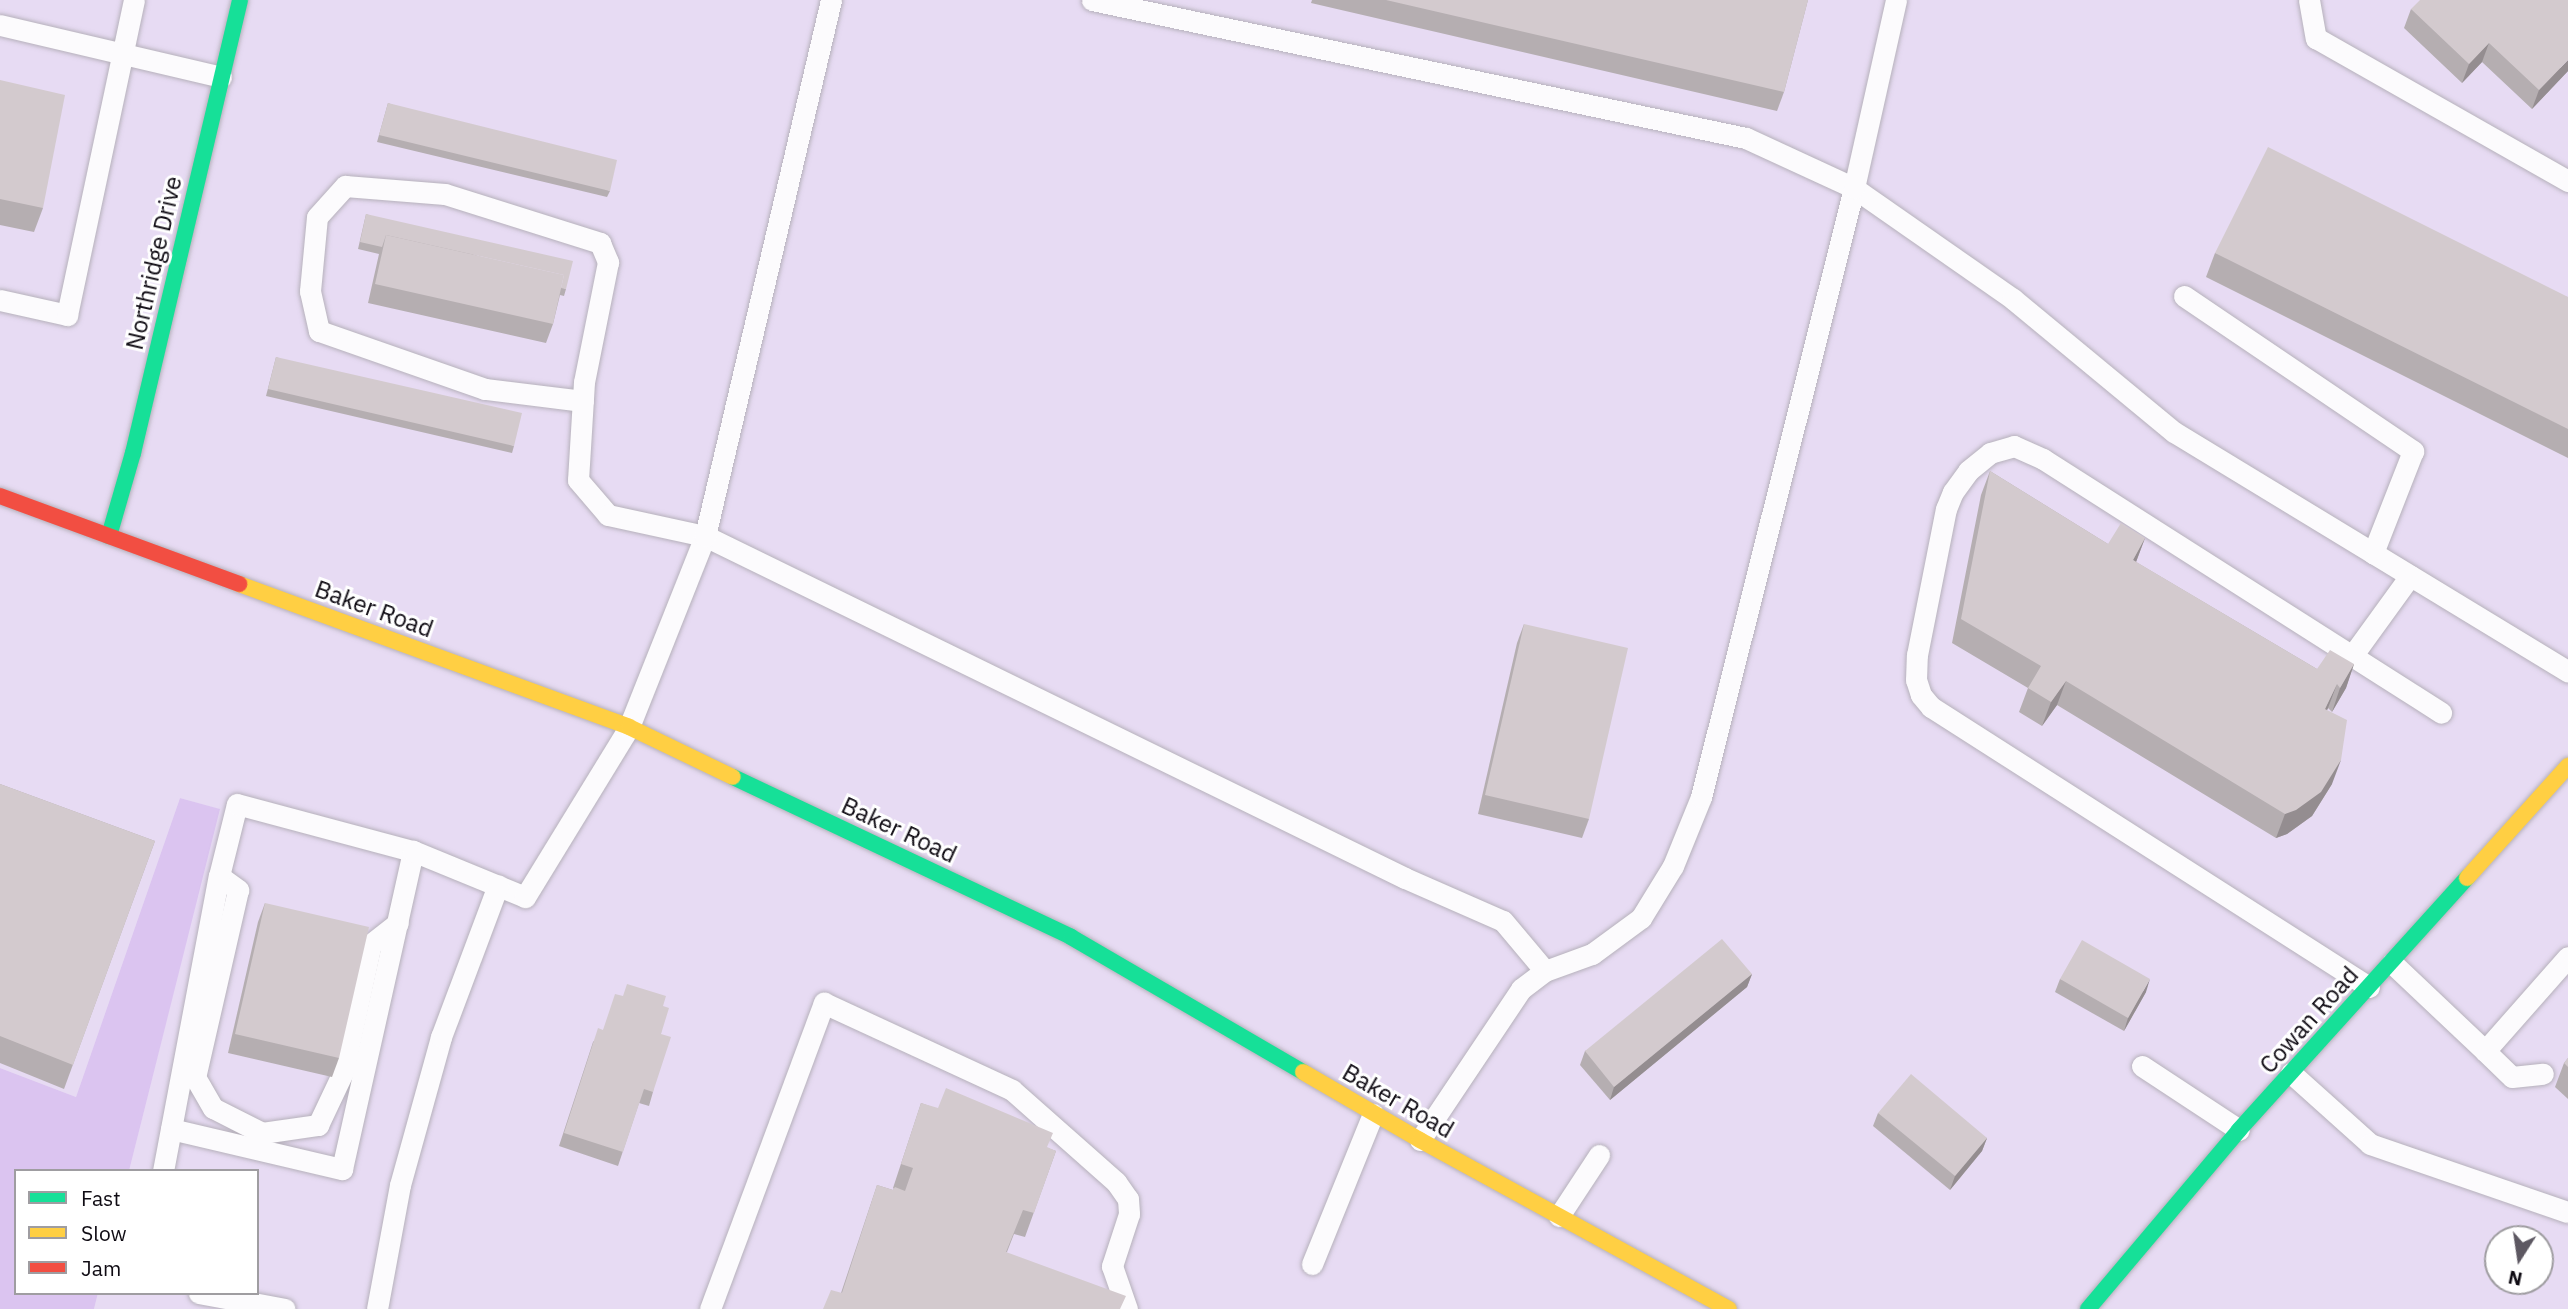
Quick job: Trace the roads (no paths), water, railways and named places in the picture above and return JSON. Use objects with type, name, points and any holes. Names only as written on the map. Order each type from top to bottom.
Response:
[{"type":"main road","name":"Northridge Drive","points":[[109,536],[133,453],[240,0]]},
{"type":"main road","name":"Baker Road","points":[[0,496],[629,726],[1070,937],[1373,1114],[1729,1309]]},
{"type":"main road","name":"Cowan Road","points":[[2088,1309],[2239,1130],[2568,766]]},
{"type":"lane","points":[[0,300],[67,315],[134,0]]},
{"type":"lane","points":[[163,1169],[219,876],[237,804],[412,851],[525,897],[629,726],[705,536],[831,0]]},
{"type":"lane","points":[[1092,0],[1746,138],[1854,188],[2013,299],[2174,432],[2568,672]]},
{"type":"lane","points":[[1420,1140],[1521,989],[1545,971],[1592,954],[1642,918],[1673,866],[1696,808],[1854,188],[1896,0]]},
{"type":"lane","points":[[2309,0],[2316,38],[2568,181]]},
{"type":"lane","points":[[0,25],[221,77]]},
{"type":"lane","points":[[583,401],[485,389],[319,331],[310,291],[317,217],[345,186],[445,194],[600,243],[608,262],[583,401],[579,480],[608,514],[705,536],[1405,878],[1503,921],[1545,971]]},
{"type":"lane","points":[[2184,296],[2413,451],[2373,553]]},
{"type":"lane","points":[[2369,987],[1931,707],[1921,695],[1916,680],[1920,642],[1947,509],[1953,492],[1968,471],[1990,453],[2014,446],[2043,458],[2441,713]]},
{"type":"lane","points":[[2352,656],[2410,576]]},
{"type":"lane","points":[[171,1129],[342,1169],[412,851]]},
{"type":"lane","points":[[219,876],[238,890],[195,1077],[213,1108],[261,1133],[318,1125],[343,1072],[371,944],[398,923]]},
{"type":"lane","points":[[377,1309],[400,1185],[441,1037],[498,885]]},
{"type":"lane","points":[[2485,1051],[2568,957]]},
{"type":"lane","points":[[2392,962],[2512,1077],[2543,1074]]},
{"type":"lane","points":[[710,1309],[824,1003],[1012,1090],[1116,1182],[1128,1199],[1129,1214],[1112,1266],[1126,1309]]},
{"type":"lane","points":[[2142,1066],[2239,1130]]},
{"type":"lane","points":[[2291,1073],[2370,1144],[2568,1212]]},
{"type":"lane","points":[[1312,1264],[1373,1114]]},
{"type":"lane","points":[[1559,1216],[1599,1155]]},
{"type":"lane","points":[[210,1295],[285,1309]]}]
